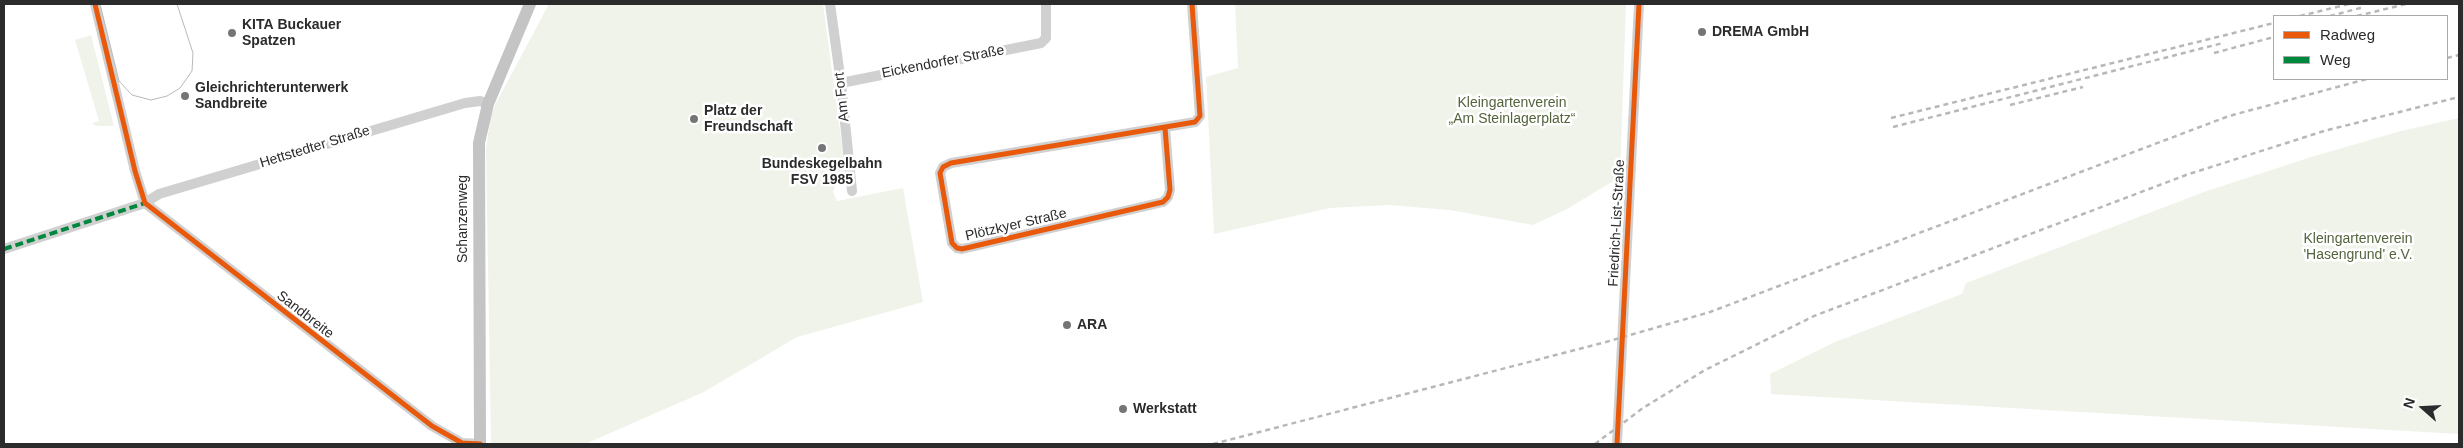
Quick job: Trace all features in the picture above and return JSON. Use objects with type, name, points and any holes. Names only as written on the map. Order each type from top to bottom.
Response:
[{"type":"main road","name":"Schanzenweg","points":[[480,444],[478,164],[481,133],[488,104],[530,4]]},
{"type":"street","points":[[95,4],[119,106],[145,203]]},
{"type":"street","name":"Am Fort","points":[[830,4],[842,83],[852,191]]},
{"type":"street","name":"Eickendorfer Straße","points":[[842,83],[1044,41],[1046,4]]},
{"type":"street","name":"Plötzkyer Straße","points":[[1165,128],[1170,190],[1168,197],[1163,202],[962,249],[957,248],[952,243],[940,173],[943,167],[951,163],[1195,122],[1200,116],[1192,4]]},
{"type":"street","name":"Friedrich-List-Straße","points":[[1617,444],[1639,4]]},
{"type":"street","name":"Hettstedter Straße","points":[[4,249],[145,203],[159,194],[474,101],[488,104]]},
{"type":"street","name":"Sandbreite","points":[[145,203],[432,426],[462,443],[480,444]]},
{"type":"green space","points":[[549,4],[823,4],[846,176],[839,177],[833,192],[837,201],[903,188],[923,302],[797,337],[704,392],[585,444],[491,444],[486,149],[491,115],[496,103]]},
{"type":"green space","name":"Kleingartenverein „Am Steinlagerplatz“","points":[[1235,4],[1626,4],[1620,177],[1567,209],[1533,225],[1450,210],[1389,205],[1330,208],[1214,234],[1206,77],[1238,68]]},
{"type":"green space","points":[[91,35],[114,126],[96,126],[92,123],[99,121],[75,40]]},
{"type":"green space","name":"Kleingartenverein 'Hasengrund' e.V.","points":[[2459,118],[2459,434],[1771,394],[1770,374],[1835,342],[1962,294],[1966,283],[2204,192],[2311,157],[2401,131]]},
{"type":"tram line","points":[[100,4],[119,81],[132,95],[151,100],[167,96],[180,88],[192,71],[193,53],[177,4]]},
{"type":"railway","points":[[2304,15],[2349,4]]},
{"type":"railway","points":[[2361,15],[2406,4]]},
{"type":"railway","points":[[2334,15],[2364,7]]},
{"type":"railway","points":[[1891,118],[2273,23]]},
{"type":"railway","points":[[2214,53],[2273,37]]},
{"type":"railway","points":[[1893,127],[2223,43]]},
{"type":"railway","points":[[2448,58],[2459,55]]},
{"type":"railway","points":[[1213,444],[1606,342],[1710,312],[2229,116],[2363,80]]},
{"type":"railway","points":[[2010,105],[2083,87]]},
{"type":"railway","points":[[1595,444],[1643,408],[1705,370],[1814,316],[2186,175],[2324,131],[2459,97]]},
{"type":"marked path","points":[[4,249],[145,203]]},
{"type":"cycle path","points":[[95,4],[135,171],[145,203],[432,426],[462,443],[480,444]]},
{"type":"cycle path","points":[[1165,128],[1170,190],[1168,197],[1163,202],[962,249],[957,248],[952,243],[940,173],[943,167],[951,163],[1195,122],[1200,116],[1192,4]]},
{"type":"cycle path","points":[[1617,444],[1639,4]]},
{"type":"place","name":"DREMA GmbH","points":[[1702,32]]},
{"type":"place","name":"KITA Buckauer Spatzen","points":[[232,33]]},
{"type":"place","name":"Gleichrichterunterwerk Sandbreite","points":[[185,96]]},
{"type":"place","name":"Platz der Freundschaft","points":[[694,119]]},
{"type":"place","name":"Bundeskegelbahn FSV 1985","points":[[822,148]]},
{"type":"place","name":"ARA","points":[[1067,325]]},
{"type":"place","name":"Werkstatt","points":[[1123,409]]}]
